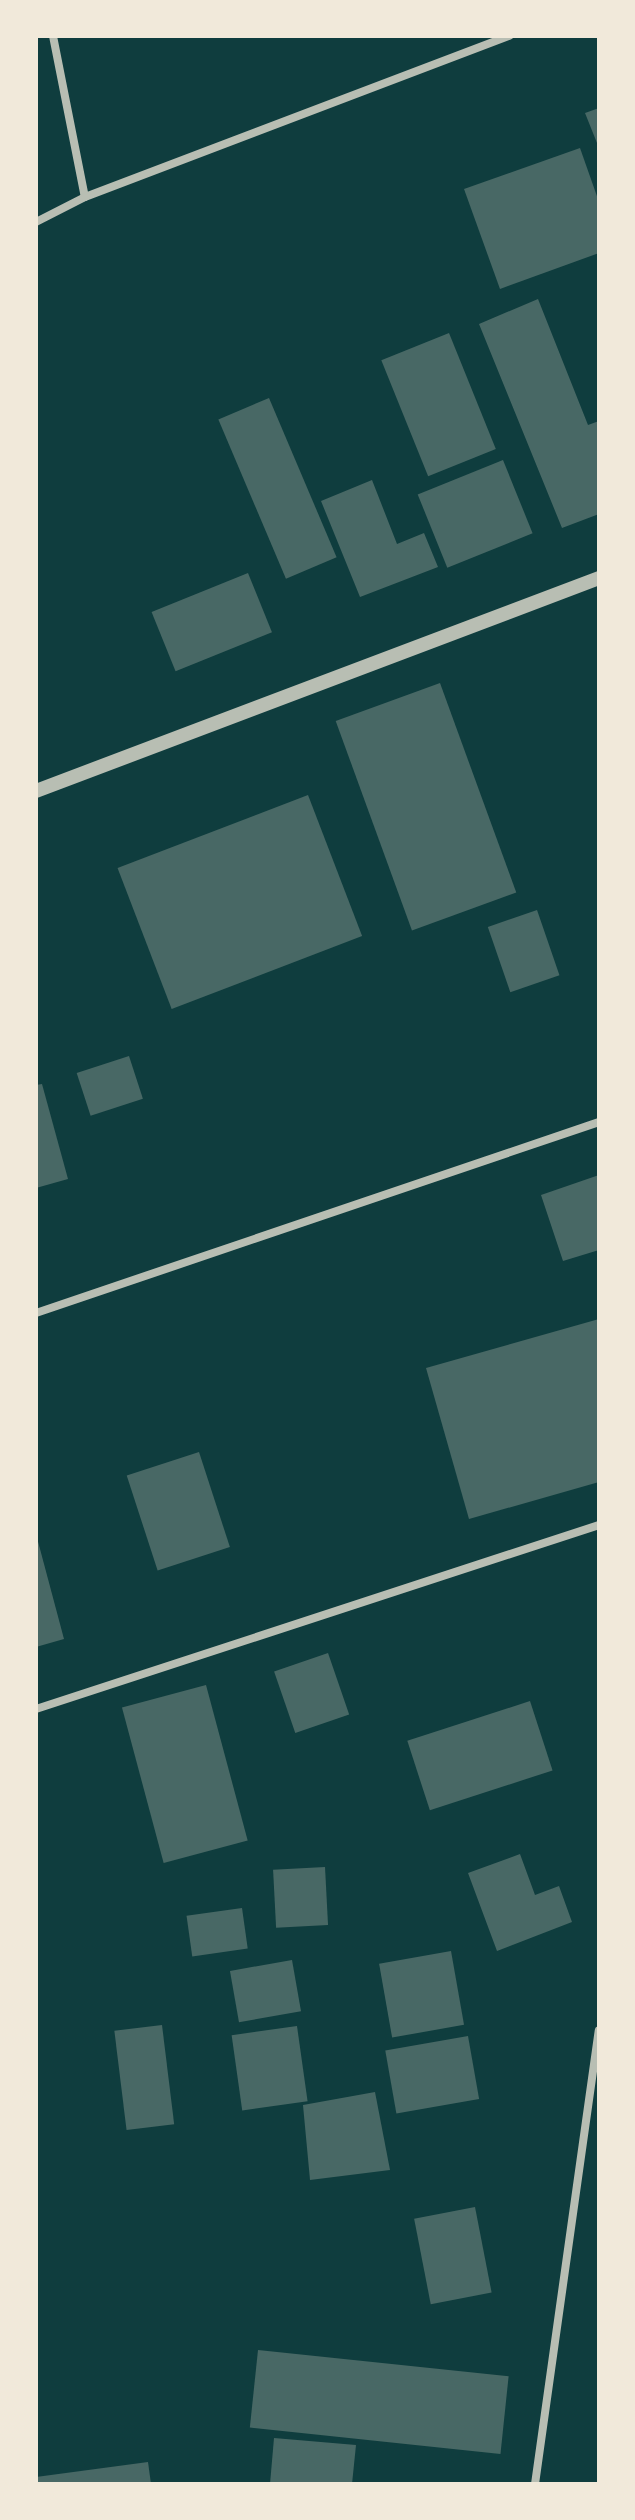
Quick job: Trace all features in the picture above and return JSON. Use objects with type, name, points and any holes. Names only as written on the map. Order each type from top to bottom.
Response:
[{"type":"street","points":[[53,36],[85,197]]},
{"type":"street","points":[[36,222],[85,197],[509,36]]},
{"type":"street","points":[[36,791],[599,578]]},
{"type":"street","points":[[36,1313],[599,1122]]},
{"type":"street","points":[[36,1709],[599,1525]]},
{"type":"street","points":[[535,2484],[599,2030]]},
{"type":"building","points":[[599,108],[599,148],[585,113]]},
{"type":"building","points":[[580,148],[599,202],[599,253],[500,289],[464,189]]},
{"type":"building","points":[[538,299],[588,425],[599,421],[599,514],[562,528],[479,324]]},
{"type":"building","points":[[449,333],[496,449],[428,476],[381,360]]},
{"type":"building","points":[[269,398],[337,557],[286,579],[218,419]]},
{"type":"building","points":[[503,460],[533,533],[447,568],[418,494]]},
{"type":"building","points":[[372,480],[397,544],[424,533],[438,567],[360,597],[321,501]]},
{"type":"building","points":[[248,573],[272,632],[176,671],[152,612]]},
{"type":"building","points":[[440,683],[516,893],[412,931],[336,721]]},
{"type":"building","points":[[308,795],[362,936],[172,1009],[118,868]]},
{"type":"building","points":[[537,910],[559,975],[510,992],[488,927]]},
{"type":"building","points":[[129,1056],[143,1099],[91,1116],[77,1073]]},
{"type":"building","points":[[42,1084],[68,1179],[36,1188],[36,1085]]},
{"type":"building","points":[[599,1175],[599,1250],[563,1261],[541,1195]]},
{"type":"building","points":[[599,1319],[599,1482],[469,1519],[426,1368]]},
{"type":"building","points":[[199,1452],[230,1547],[158,1571],[127,1475]]},
{"type":"building","points":[[36,1534],[64,1639],[36,1647]]},
{"type":"building","points":[[328,1653],[349,1714],[295,1733],[274,1672]]},
{"type":"building","points":[[206,1685],[248,1841],[164,1863],[122,1708]]},
{"type":"building","points":[[530,1701],[553,1770],[430,1810],[407,1741]]},
{"type":"building","points":[[520,1854],[535,1895],[559,1886],[572,1922],[497,1951],[468,1873]]},
{"type":"building","points":[[325,1867],[328,1925],[276,1928],[273,1870]]},
{"type":"building","points":[[242,1908],[248,1949],[192,1956],[187,1916]]},
{"type":"building","points":[[451,1951],[464,2025],[392,2038],[379,1964]]},
{"type":"building","points":[[292,1960],[301,2011],[239,2022],[230,1971]]},
{"type":"building","points":[[162,2025],[174,2124],[127,2130],[114,2031]]},
{"type":"building","points":[[297,2026],[308,2101],[242,2110],[232,2035]]},
{"type":"building","points":[[468,2036],[479,2099],[396,2114],[385,2051]]},
{"type":"building","points":[[375,2092],[390,2170],[310,2180],[303,2105]]},
{"type":"building","points":[[475,2207],[492,2292],[431,2304],[414,2219]]},
{"type":"building","points":[[258,2350],[509,2376],[500,2454],[250,2428]]},
{"type":"building","points":[[274,2438],[356,2445],[352,2484],[270,2484]]},
{"type":"building","points":[[148,2462],[151,2484],[36,2484],[36,2477]]}]
